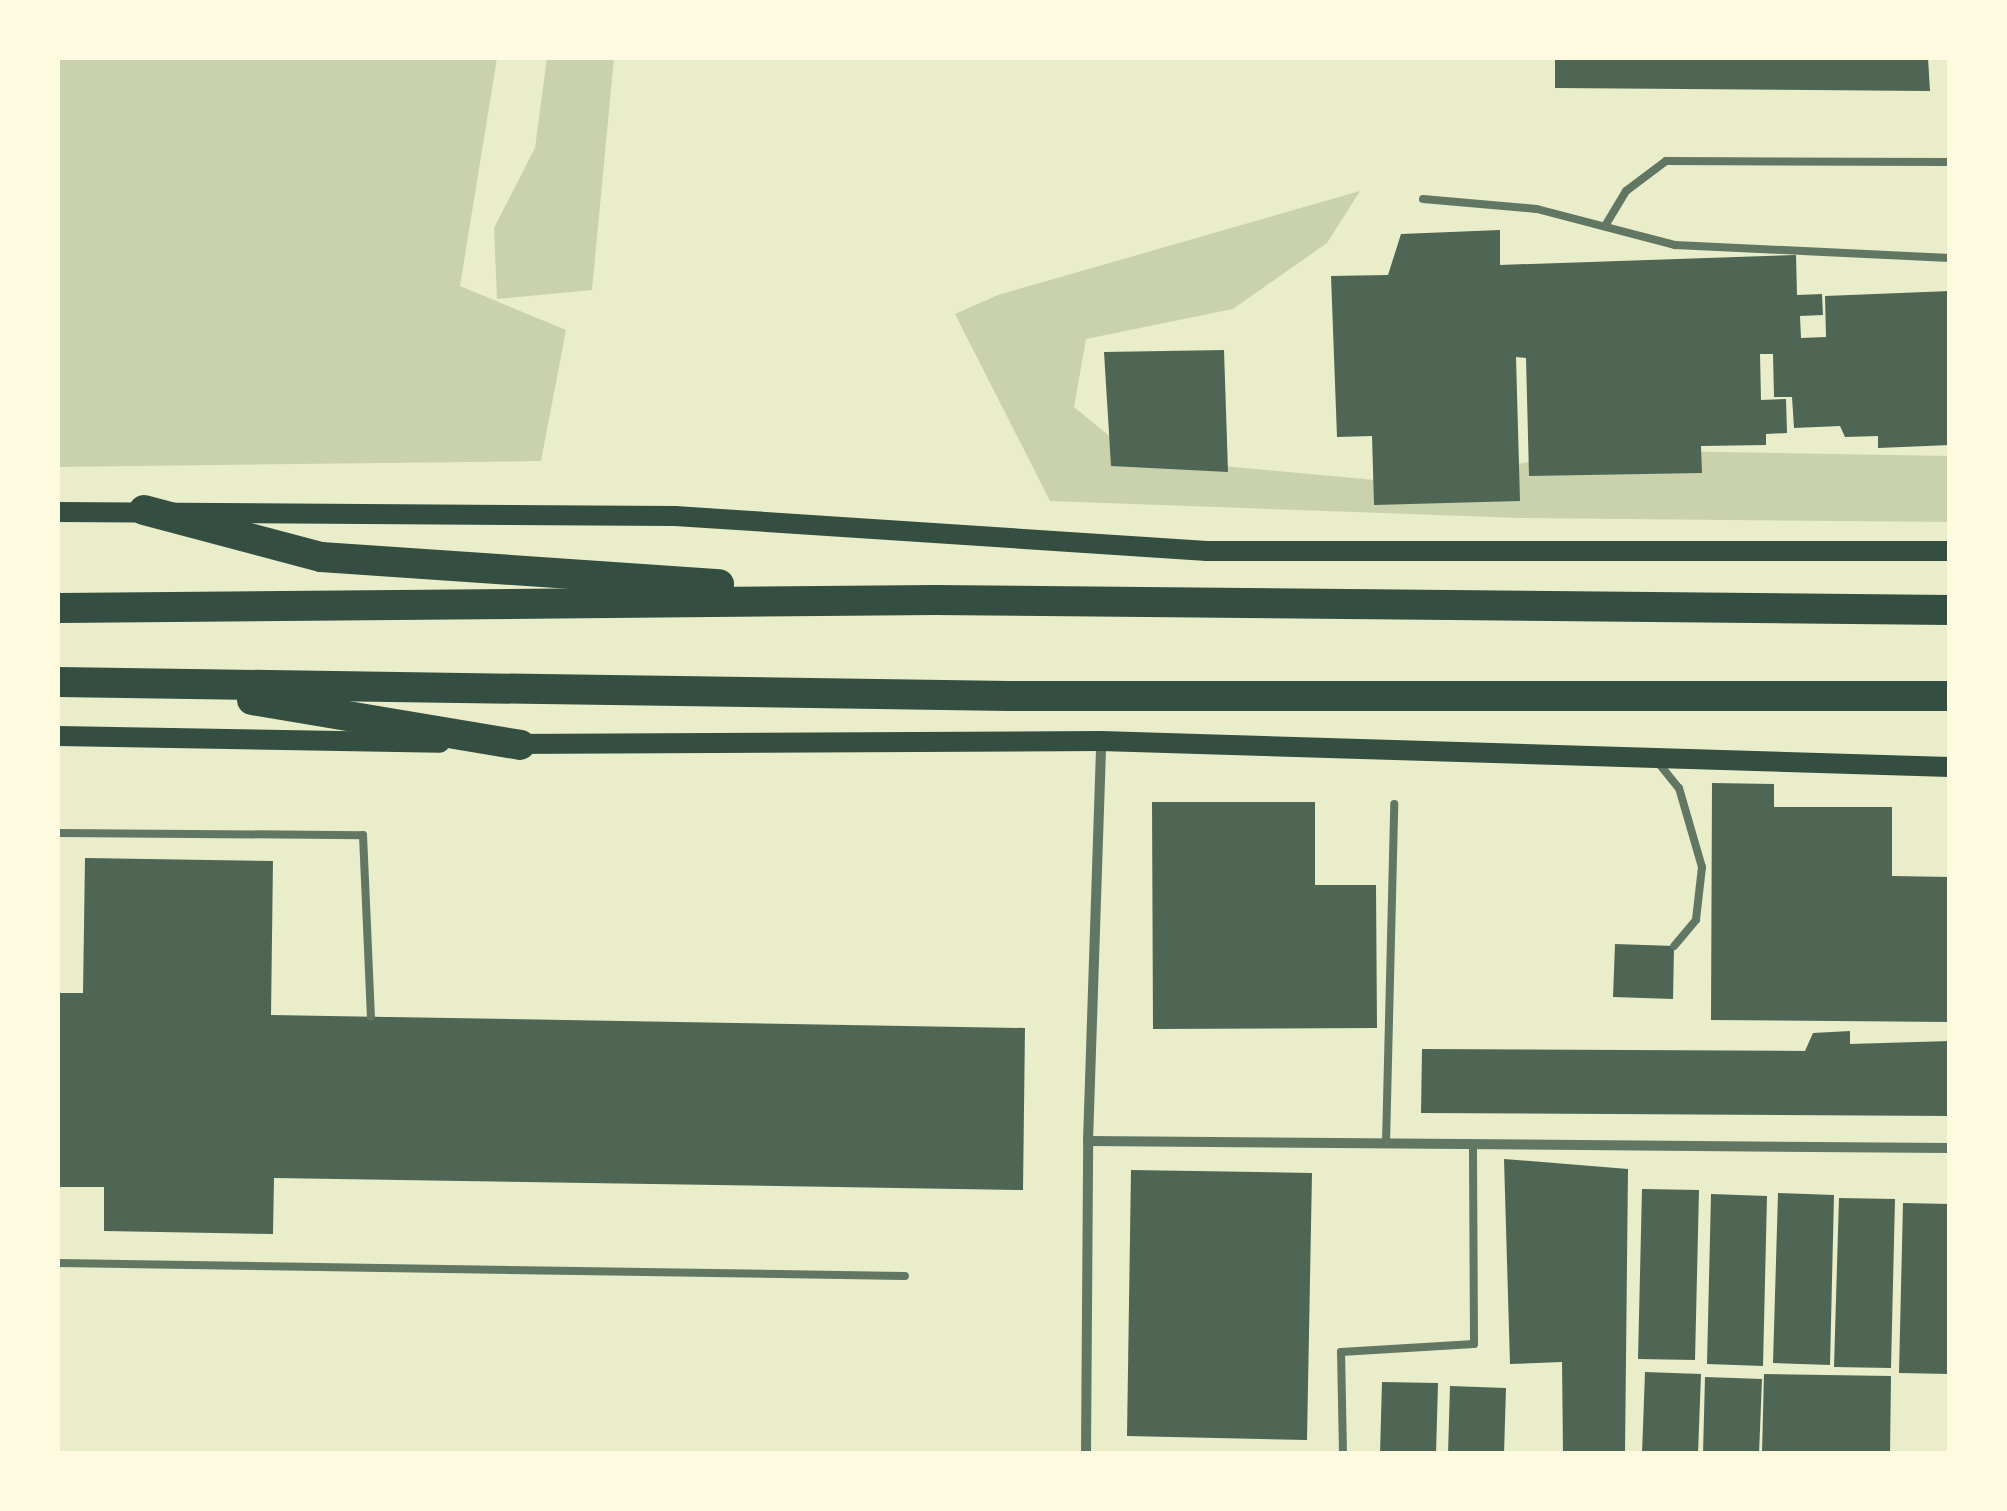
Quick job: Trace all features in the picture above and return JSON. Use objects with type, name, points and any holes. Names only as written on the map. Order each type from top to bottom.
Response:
[{"type":"highway","points":[[144,510],[321,557],[952,600]]},
{"type":"highway","points":[[58,608],[952,600],[1950,610]]},
{"type":"highway","points":[[58,682],[1008,696],[1950,696]]},
{"type":"highway","points":[[150,684],[520,744]]},
{"type":"main road","points":[[58,512],[675,516],[1206,550],[1950,551]]},
{"type":"main road","points":[[58,736],[520,744],[1101,741],[1950,767]]},
{"type":"street","points":[[1086,1454],[1088,1141],[1101,741]]},
{"type":"street","points":[[1088,1141],[1950,1148]]},
{"type":"lane","points":[[1604,226],[1626,190],[1666,161],[1950,162]]},
{"type":"lane","points":[[1423,199],[1536,209],[1675,245],[1950,258]]},
{"type":"lane","points":[[1654,758],[1679,788],[1702,868],[1696,920],[1674,946]]},
{"type":"lane","points":[[1386,1143],[1394,804]]},
{"type":"lane","points":[[58,833],[363,835],[371,1017]]},
{"type":"lane","points":[[1343,1454],[1341,1352],[1474,1344],[1473,1144]]},
{"type":"lane","points":[[58,1262],[905,1276]]},
{"type":"green space","points":[[58,58],[497,58],[460,286],[566,330],[541,461],[58,467]]},
{"type":"green space","points":[[547,58],[614,58],[592,290],[497,299],[494,228],[535,148]]},
{"type":"green space","points":[[1360,191],[1327,243],[1233,309],[1086,339],[1074,407],[1136,458],[1396,482],[1608,450],[1949,456],[1949,522],[1521,518],[1050,501],[955,314],[998,295]]},
{"type":"building","points":[[1555,58],[1928,58],[1930,91],[1555,88]]},
{"type":"building","points":[[1500,230],[1500,265],[1796,255],[1797,295],[1822,294],[1823,315],[1800,316],[1801,338],[1826,337],[1825,296],[1950,291],[1950,445],[1878,448],[1878,436],[1845,437],[1840,426],[1794,428],[1792,397],[1774,397],[1773,354],[1760,354],[1761,400],[1786,399],[1787,433],[1766,434],[1766,445],[1701,446],[1702,473],[1529,476],[1526,358],[1516,357],[1520,501],[1374,505],[1372,436],[1337,437],[1331,276],[1388,275],[1401,234]]},
{"type":"building","points":[[1224,350],[1228,472],[1111,466],[1104,352]]},
{"type":"building","points":[[1712,783],[1774,784],[1774,807],[1892,807],[1892,876],[1950,877],[1950,1022],[1711,1020]]},
{"type":"building","points":[[1152,802],[1315,802],[1315,885],[1376,885],[1377,1028],[1153,1029]]},
{"type":"building","points":[[85,858],[273,861],[271,1015],[1025,1028],[1023,1190],[274,1178],[273,1234],[104,1231],[104,1187],[58,1187],[58,993],[83,993]]},
{"type":"building","points":[[1615,944],[1674,946],[1673,999],[1613,997]]},
{"type":"building","points":[[1850,1031],[1850,1044],[1950,1041],[1950,1116],[1421,1113],[1422,1049],[1805,1051],[1813,1033]]},
{"type":"building","points":[[1504,1159],[1628,1169],[1625,1454],[1563,1454],[1562,1362],[1510,1364]]},
{"type":"building","points":[[1131,1170],[1312,1173],[1307,1440],[1127,1436]]},
{"type":"building","points":[[1642,1189],[1699,1190],[1695,1360],[1638,1359]]},
{"type":"building","points":[[1778,1193],[1834,1195],[1830,1365],[1773,1363]]},
{"type":"building","points":[[1711,1194],[1767,1196],[1763,1366],[1707,1364]]},
{"type":"building","points":[[1839,1198],[1895,1199],[1891,1368],[1834,1367]]},
{"type":"building","points":[[1903,1203],[1950,1204],[1950,1374],[1899,1373]]},
{"type":"building","points":[[1645,1372],[1701,1374],[1698,1454],[1642,1454]]},
{"type":"building","points":[[1764,1374],[1891,1376],[1890,1454],[1762,1454]]},
{"type":"building","points":[[1705,1377],[1762,1379],[1759,1454],[1703,1454]]},
{"type":"building","points":[[1382,1382],[1438,1383],[1436,1454],[1380,1454]]},
{"type":"building","points":[[1450,1386],[1506,1388],[1504,1454],[1448,1454]]}]
